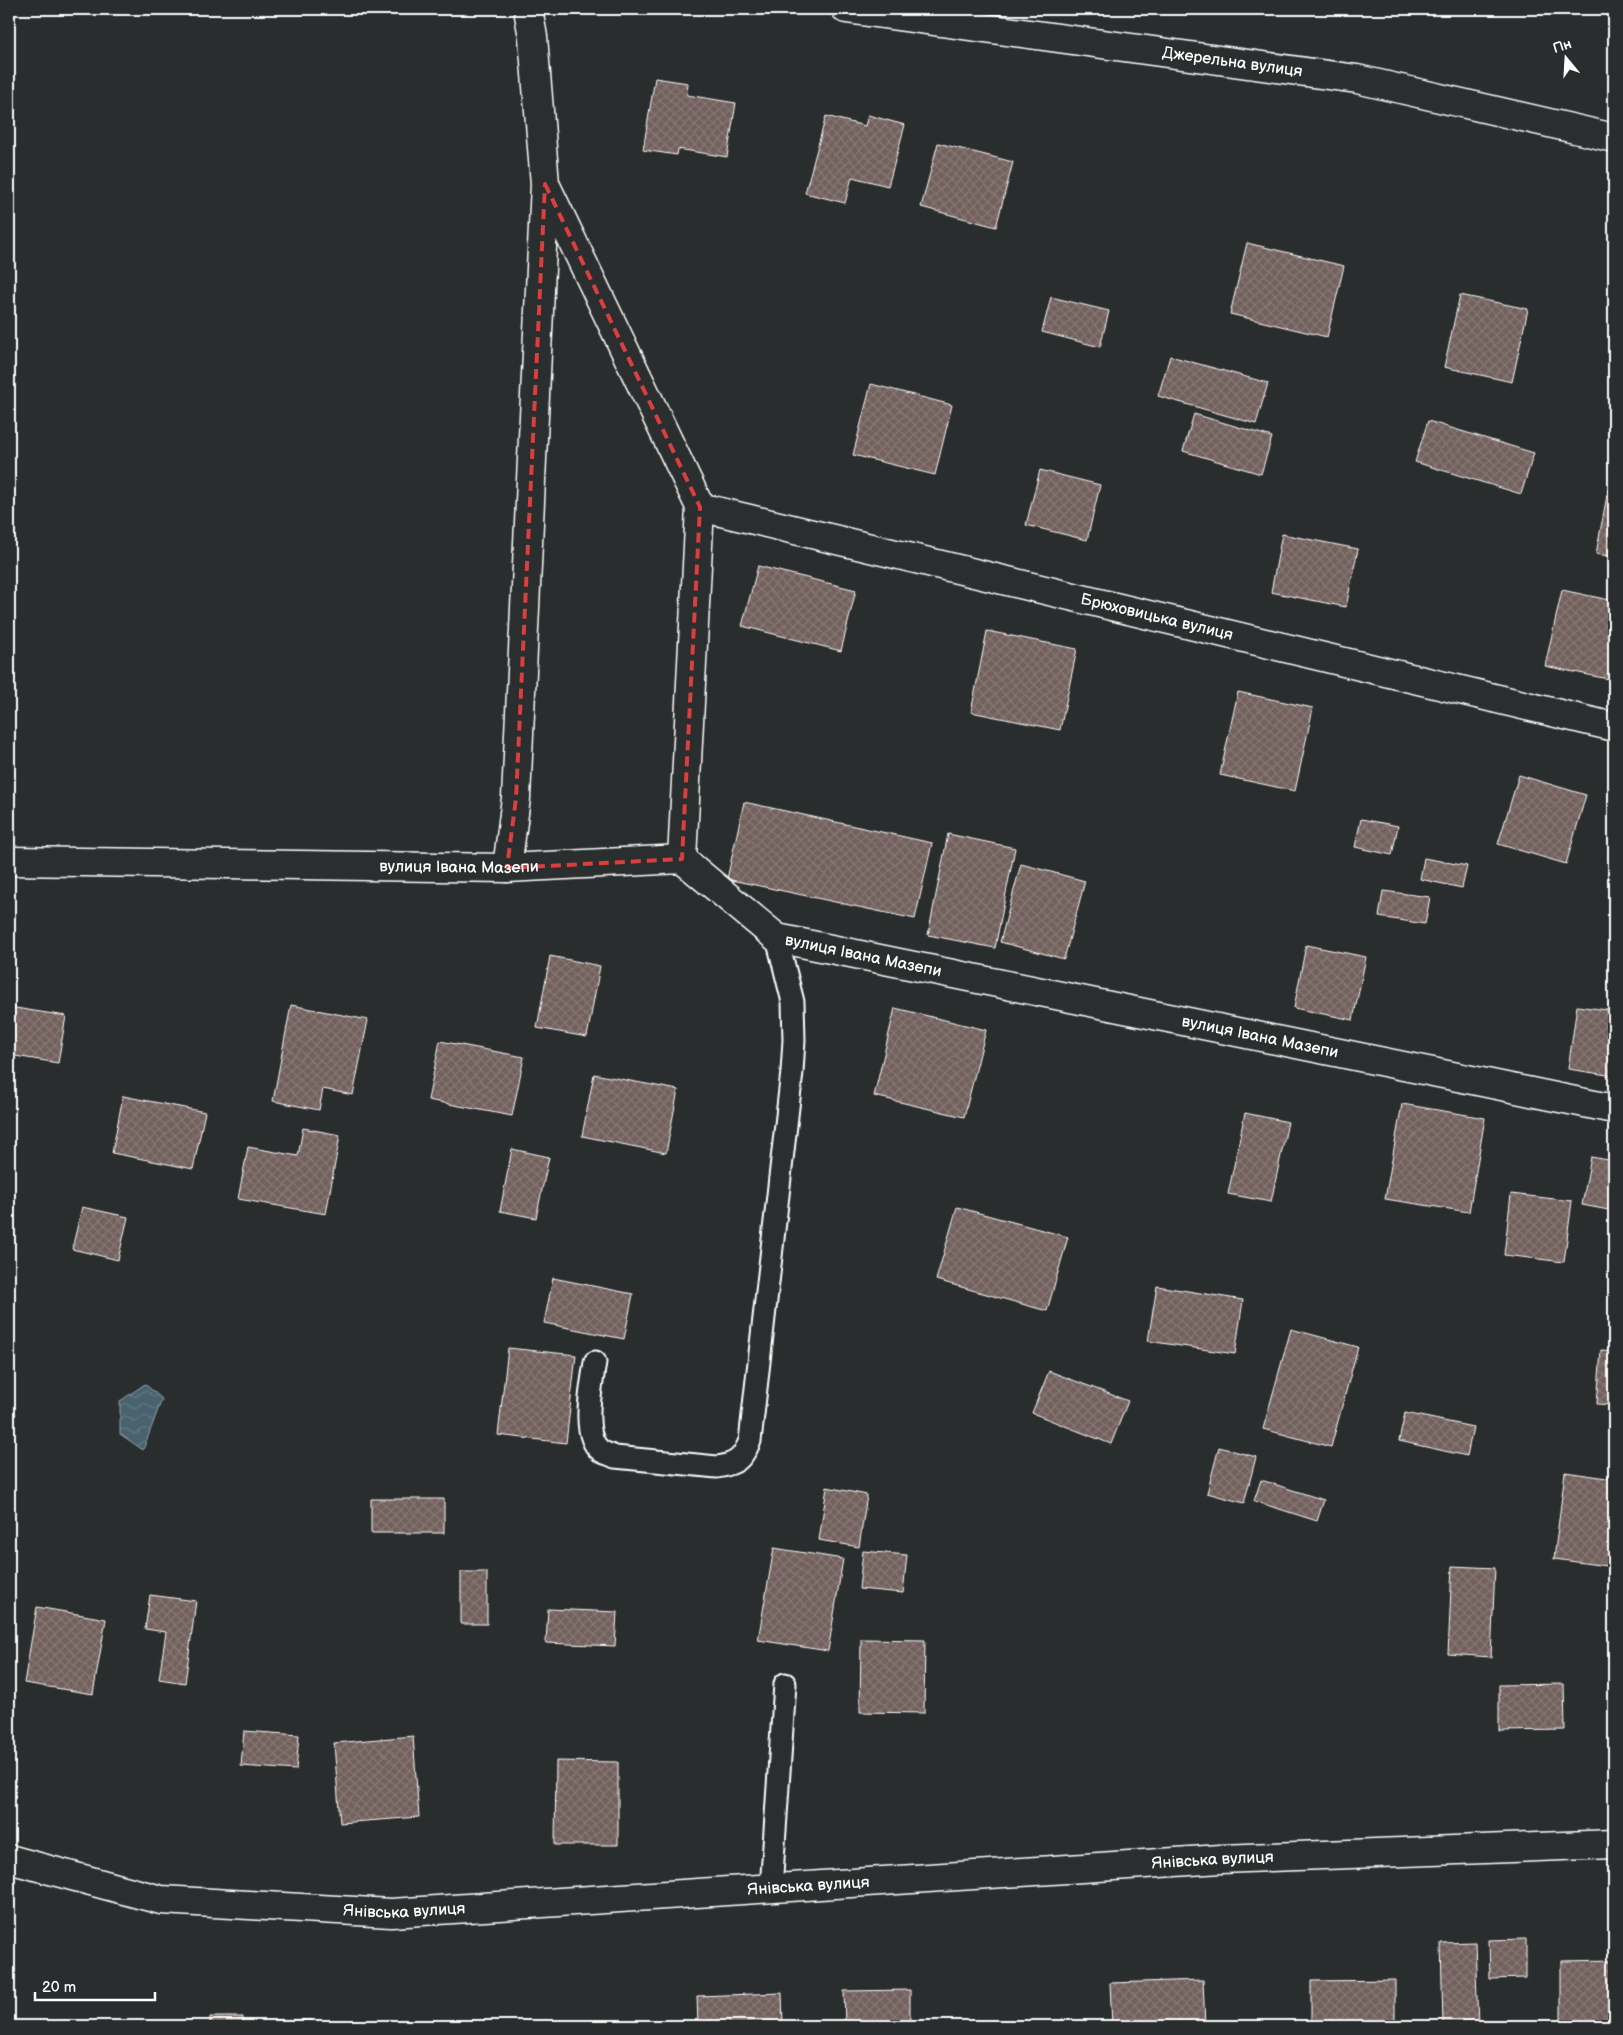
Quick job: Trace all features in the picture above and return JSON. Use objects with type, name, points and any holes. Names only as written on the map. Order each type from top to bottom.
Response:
[{"type":"street","points":[[507,868],[516,798],[545,184],[533,37],[528,9]]},
{"type":"street","name":"Джерельна вулиця","points":[[846,9],[1357,79],[1614,138]]},
{"type":"street","points":[[545,184],[700,507],[682,859]]},
{"type":"street","name":"Брюховицька вулиця","points":[[700,507],[1614,726]]},
{"type":"street","name":"вулиця Івана Мазепи","points":[[9,861],[507,868],[682,859],[777,938],[1614,1109]]},
{"type":"street","name":"Янівська вулиця","points":[[9,1859],[161,1900],[391,1913],[1221,1859],[1614,1844]]},
{"type":"lane","points":[[595,1362],[588,1424],[591,1439],[601,1451],[615,1457],[717,1467],[732,1465],[744,1455],[750,1441],[792,1072],[794,1040],[792,1002],[777,938]]},
{"type":"lane","points":[[771,1889],[785,1684]]},
{"type":"highlighted area","points":[[545,184],[700,507],[682,859],[507,868],[516,798]]},
{"type":"water","points":[[145,1384],[162,1399],[143,1450],[120,1434],[120,1401]]},
{"type":"building","points":[[655,78],[688,83],[687,95],[736,103],[727,157],[678,149],[677,155],[643,150]]},
{"type":"building","points":[[868,115],[905,125],[888,186],[852,177],[845,203],[805,193],[826,116],[865,126]]},
{"type":"building","points":[[938,143],[1013,162],[996,227],[921,207]]},
{"type":"building","points":[[1247,243],[1344,266],[1327,337],[1230,314]]},
{"type":"building","points":[[1460,295],[1528,309],[1512,382],[1444,367]]},
{"type":"building","points":[[1051,297],[1109,311],[1100,347],[1042,332]]},
{"type":"building","points":[[1170,356],[1268,383],[1256,424],[1158,396]]},
{"type":"building","points":[[871,384],[952,405],[935,475],[853,455]]},
{"type":"building","points":[[1194,414],[1272,437],[1261,474],[1183,451]]},
{"type":"building","points":[[1428,421],[1534,453],[1521,494],[1415,462]]},
{"type":"building","points":[[1040,470],[1100,485],[1087,540],[1026,525]]},
{"type":"building","points":[[1608,490],[1614,491],[1614,557],[1596,554]]},
{"type":"building","points":[[1282,534],[1358,549],[1346,607],[1271,592]]},
{"type":"building","points":[[758,566],[856,590],[841,651],[742,626]]},
{"type":"building","points":[[1562,590],[1614,601],[1614,653],[1608,679],[1545,666]]},
{"type":"building","points":[[987,631],[1077,649],[1060,730],[971,712]]},
{"type":"building","points":[[1238,692],[1313,708],[1295,791],[1220,775]]},
{"type":"building","points":[[1519,775],[1586,795],[1566,864],[1498,844]]},
{"type":"building","points":[[744,802],[932,843],[915,919],[727,879]]},
{"type":"building","points":[[1361,819],[1398,826],[1392,855],[1355,847]]},
{"type":"building","points":[[948,834],[1015,848],[995,948],[928,935]]},
{"type":"building","points":[[1424,858],[1467,866],[1462,888],[1420,879]]},
{"type":"building","points":[[1021,864],[1085,881],[1064,959],[1000,942]]},
{"type":"building","points":[[1383,891],[1430,897],[1425,924],[1379,917]]},
{"type":"building","points":[[1306,945],[1366,957],[1353,1020],[1294,1008]]},
{"type":"building","points":[[550,956],[600,966],[587,1037],[537,1028]]},
{"type":"building","points":[[291,1005],[368,1020],[353,1095],[323,1089],[319,1110],[273,1101]]},
{"type":"building","points":[[1577,1006],[1614,1011],[1614,1076],[1568,1069]]},
{"type":"building","points":[[9,1007],[66,1016],[58,1063],[9,1055]]},
{"type":"building","points":[[895,1008],[986,1030],[964,1117],[874,1096]]},
{"type":"building","points":[[440,1041],[524,1057],[512,1116],[428,1100]]},
{"type":"building","points":[[594,1074],[678,1090],[666,1153],[582,1136]]},
{"type":"building","points":[[123,1096],[205,1112],[193,1169],[112,1153]]},
{"type":"building","points":[[1402,1104],[1485,1118],[1469,1212],[1385,1199]]},
{"type":"building","points":[[1245,1113],[1288,1122],[1271,1202],[1228,1194]]},
{"type":"building","points":[[303,1128],[340,1135],[326,1214],[238,1199],[248,1147],[298,1156]]},
{"type":"building","points":[[512,1149],[549,1157],[536,1218],[500,1211]]},
{"type":"building","points":[[1591,1157],[1614,1161],[1614,1211],[1582,1205]]},
{"type":"building","points":[[1511,1194],[1572,1201],[1564,1262],[1504,1255]]},
{"type":"building","points":[[82,1207],[128,1217],[118,1260],[72,1249]]},
{"type":"building","points":[[957,1207],[1068,1237],[1047,1311],[936,1280]]},
{"type":"building","points":[[553,1278],[633,1294],[624,1339],[544,1323]]},
{"type":"building","points":[[1157,1286],[1243,1300],[1235,1354],[1148,1341]]},
{"type":"building","points":[[1291,1329],[1358,1347],[1331,1447],[1263,1429]]},
{"type":"building","points":[[508,1348],[576,1355],[566,1443],[498,1435]]},
{"type":"building","points":[[1601,1350],[1614,1351],[1614,1405],[1597,1404]]},
{"type":"building","points":[[1049,1371],[1128,1401],[1111,1444],[1032,1413]]},
{"type":"building","points":[[1405,1413],[1473,1427],[1467,1456],[1399,1441]]},
{"type":"building","points":[[1219,1447],[1256,1457],[1244,1503],[1207,1493]]},
{"type":"building","points":[[1565,1472],[1614,1479],[1614,1567],[1554,1559]]},
{"type":"building","points":[[1261,1480],[1324,1500],[1317,1521],[1254,1501]]},
{"type":"building","points":[[827,1487],[867,1495],[859,1547],[819,1540]]},
{"type":"building","points":[[371,1499],[444,1499],[444,1533],[371,1533]]},
{"type":"building","points":[[774,1548],[843,1559],[828,1651],[758,1640]]},
{"type":"building","points":[[863,1551],[907,1555],[903,1593],[859,1589]]},
{"type":"building","points":[[1452,1566],[1495,1568],[1491,1657],[1448,1654]]},
{"type":"building","points":[[461,1572],[487,1572],[487,1624],[461,1624]]},
{"type":"building","points":[[150,1595],[196,1601],[185,1683],[159,1679],[166,1632],[145,1629]]},
{"type":"building","points":[[37,1607],[106,1619],[93,1694],[24,1683]]},
{"type":"building","points":[[548,1609],[617,1612],[615,1646],[546,1643]]},
{"type":"building","points":[[861,1639],[925,1640],[924,1713],[860,1712]]},
{"type":"building","points":[[1564,1684],[1565,1730],[1499,1731],[1499,1685]]},
{"type":"building","points":[[244,1731],[299,1735],[296,1770],[241,1766]]},
{"type":"building","points":[[413,1736],[419,1817],[340,1823],[334,1743]]},
{"type":"building","points":[[556,1761],[618,1762],[618,1845],[555,1845]]},
{"type":"building","points":[[1526,1939],[1526,1978],[1490,1979],[1489,1940]]},
{"type":"building","points":[[1475,1942],[1478,2026],[1443,2026],[1441,1943]]},
{"type":"building","points":[[1614,1960],[1614,2026],[1561,2026],[1561,1961]]},
{"type":"building","points":[[1203,1980],[1205,2026],[1112,2026],[1110,1983]]},
{"type":"building","points":[[1395,1980],[1395,2026],[1311,2026],[1311,1981]]},
{"type":"building","points":[[910,1990],[910,2026],[845,2026],[844,1991]]},
{"type":"building","points":[[782,1993],[783,2026],[698,2026],[697,1996]]},
{"type":"building","points":[[210,2017],[243,2017],[243,2026],[210,2026]]},
{"type":"building","points":[[275,2020],[312,2020],[312,2026],[275,2026]]},
{"type":"building","points":[[636,2023],[636,2026],[565,2026],[565,2024]]}]
